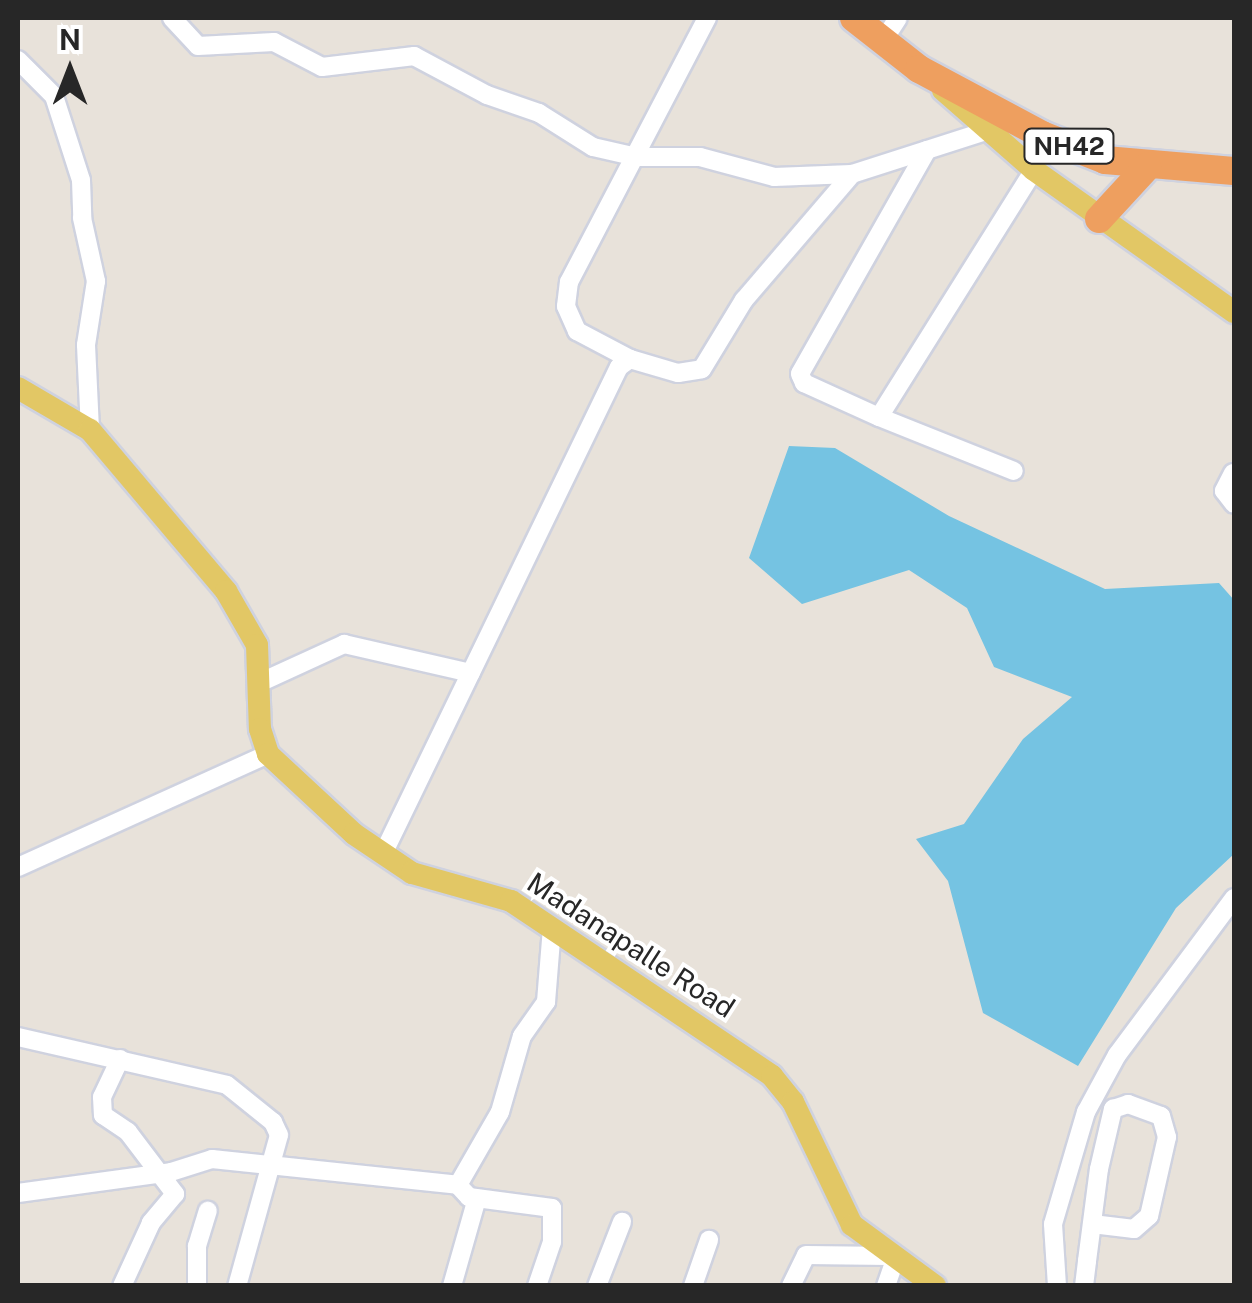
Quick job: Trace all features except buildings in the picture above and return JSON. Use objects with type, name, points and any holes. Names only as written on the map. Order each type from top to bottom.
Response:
[{"type":"highway","name":"NH42","points":[[854,18],[891,29],[919,69],[1042,135],[1105,160],[1147,167],[1234,171]]},
{"type":"highway","points":[[1099,219],[1147,167]]},
{"type":"main road","points":[[919,69],[1034,170],[1234,312]]},
{"type":"main road","points":[[18,388],[90,430],[226,591],[257,644],[260,729],[268,754]]},
{"type":"main road","name":"Madanapalle Road","points":[[268,754],[383,854],[424,877],[495,893],[772,1076],[793,1102],[852,1225],[935,1286]]},
{"type":"street","points":[[172,18],[198,46],[274,42],[322,67],[414,56],[487,95],[539,113],[593,146],[637,157],[700,158],[788,178],[852,174],[989,130]]},
{"type":"street","points":[[707,18],[637,157],[577,262],[566,295],[578,331],[630,359],[678,373],[702,370],[744,300],[852,174]]},
{"type":"street","points":[[18,60],[54,96],[82,180],[82,218],[96,281],[86,345],[90,430]]},
{"type":"street","points":[[927,150],[883,237],[800,369],[804,383],[1014,471]]},
{"type":"street","points":[[879,417],[1034,170]]},
{"type":"street","points":[[383,854],[618,367],[630,359]]},
{"type":"street","points":[[1233,473],[1224,491],[1234,504]]},
{"type":"street","points":[[259,683],[344,644],[472,674]]},
{"type":"street","points":[[18,868],[268,754]]},
{"type":"street","points":[[1057,1286],[1052,1224],[1086,1112],[1117,1055],[1234,898]]},
{"type":"street","points":[[458,1185],[500,1112],[522,1036],[546,1002],[552,928]]},
{"type":"street","points":[[18,1036],[234,1088],[277,1126],[272,1164],[236,1286]]},
{"type":"street","points":[[120,1059],[102,1097],[103,1115],[128,1132],[175,1194],[151,1224],[122,1286]]},
{"type":"street","points":[[1084,1286],[1092,1224],[1112,1109],[1128,1104],[1161,1116],[1167,1137],[1149,1216],[1134,1229],[1092,1224]]},
{"type":"street","points":[[18,1194],[162,1173],[212,1158],[458,1185]]},
{"type":"street","points":[[458,1185],[462,1194],[477,1198],[552,1208],[552,1242],[538,1286]]},
{"type":"street","points":[[452,1286],[477,1198]]},
{"type":"street","points":[[197,1286],[196,1246],[208,1212]]},
{"type":"street","points":[[597,1286],[622,1222]]},
{"type":"street","points":[[693,1286],[709,1240]]},
{"type":"street","points":[[791,1286],[806,1254],[893,1258],[886,1286]]},
{"type":"water","points":[[789,446],[835,448],[949,516],[1105,589],[1219,583],[1234,600],[1234,854],[1176,908],[1078,1066],[983,1013],[948,881],[916,839],[964,824],[1023,739],[1072,697],[994,667],[967,608],[909,570],[802,604],[749,558]]}]
